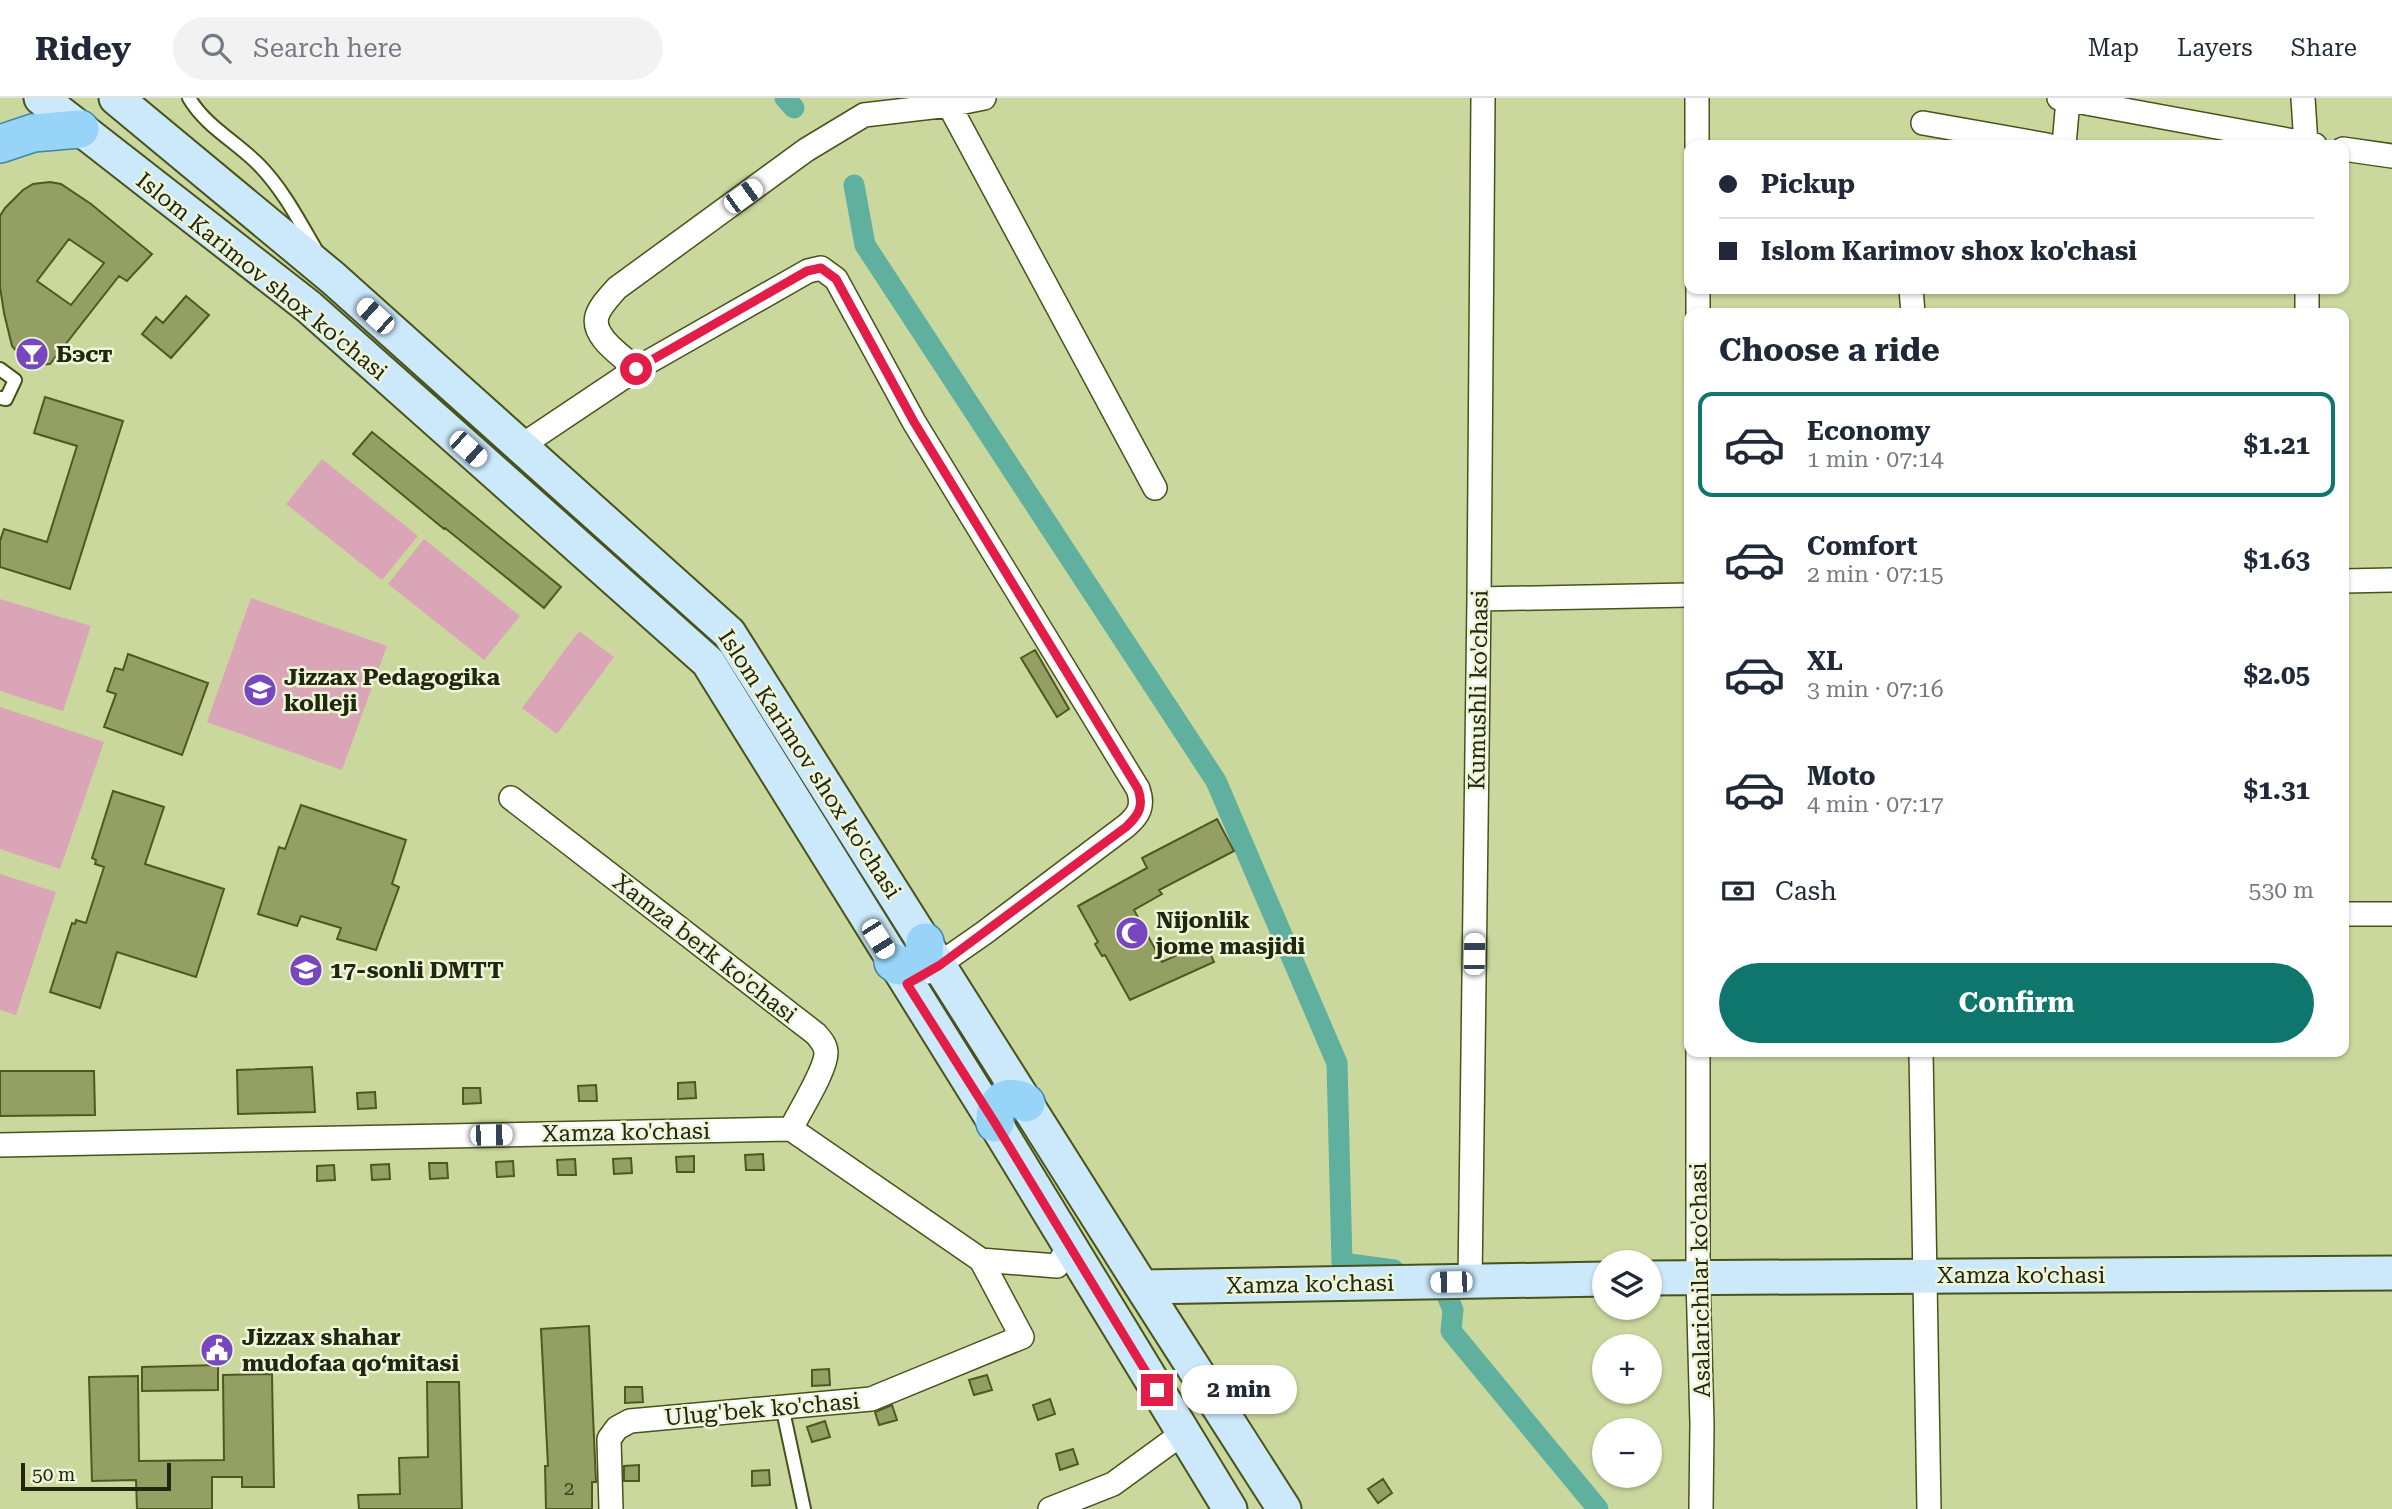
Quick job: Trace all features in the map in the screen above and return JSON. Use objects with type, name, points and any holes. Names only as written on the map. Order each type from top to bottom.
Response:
[{"type":"main road","name":"Islom Karimov shox ko'chasi","points":[[41,98],[309,307],[708,662],[995,1123],[1230,1509]]},
{"type":"main road","name":"Islom Karimov shox ko'chasi","points":[[116,98],[333,278],[729,633],[1284,1509]]},
{"type":"main road","points":[[0,144],[33,133],[80,130]]},
{"type":"main road","points":[[900,973],[899,966],[913,966],[924,956],[932,954]]},
{"type":"main road","points":[[995,1123],[994,1114],[1002,1101],[1017,1098],[1026,1103]]},
{"type":"main road","name":"Xamza ko'chasi","points":[[1662,1279],[2392,1273]]},
{"type":"main road","name":"Xamza ko'chasi","points":[[1142,1287],[1592,1279]]},
{"type":"street","points":[[636,369],[598,334],[597,313],[617,288],[806,149],[864,115],[984,98]]},
{"type":"street","name":"Kumushli ko'chasi","points":[[1451,1282],[1479,599],[1483,98]]},
{"type":"street","points":[[1697,98],[1697,140]]},
{"type":"street","points":[[2303,98],[2308,140]]},
{"type":"street","points":[[2064,140],[2064,99],[2282,140]]},
{"type":"street","points":[[949,105],[1155,488]]},
{"type":"street","points":[[1923,123],[2020,140]]},
{"type":"street","points":[[2349,150],[2392,156]]},
{"type":"street","points":[[521,446],[636,369],[807,271],[821,268],[836,279],[914,422],[1138,789],[1141,807],[1136,817],[932,954]]},
{"type":"street","points":[[2349,581],[2392,580]]},
{"type":"street","points":[[1479,599],[1684,595]]},
{"type":"street","name":"Xamza berk ko'chasi","points":[[511,798],[816,1034],[824,1044],[826,1054],[823,1066],[791,1129]]},
{"type":"street","points":[[2349,914],[2392,914]]},
{"type":"street","name":"Asalarichilar ko'chasi","points":[[1698,1057],[1701,1509]]},
{"type":"street","points":[[1921,1057],[1929,1509]]},
{"type":"street","points":[[791,1129],[981,1260],[1057,1266],[1065,1253],[1065,1240]]},
{"type":"street","name":"Xamza ko'chasi","points":[[0,1145],[791,1129]]},
{"type":"street","name":"Ulug'bek ko'chasi","points":[[611,1509],[609,1439],[617,1428],[629,1421],[871,1399],[1022,1337],[981,1260]]},
{"type":"street","points":[[1050,1509],[1113,1484],[1183,1433]]},
{"type":"lane","points":[[189,98],[199,114],[258,164],[277,186],[333,278]]},
{"type":"lane","points":[[0,369],[15,380],[6,399],[0,398]]},
{"type":"lane","points":[[782,1406],[804,1509]]},
{"type":"shaded area","points":[[322,459],[418,536],[382,580],[286,504]]},
{"type":"shaded area","points":[[424,539],[520,616],[484,660],[388,584]]},
{"type":"shaded area","points":[[251,598],[387,646],[342,770],[207,722]]},
{"type":"shaded area","points":[[0,599],[91,626],[63,711],[0,691]]},
{"type":"shaded area","points":[[579,631],[614,657],[557,734],[522,708]]},
{"type":"shaded area","points":[[0,707],[104,742],[60,869],[0,849]]},
{"type":"shaded area","points":[[0,874],[56,892],[16,1015],[0,1010]]},
{"type":"building","points":[[33,184],[61,184],[91,204],[152,254],[127,281],[119,276],[50,364],[36,365],[24,360],[12,346],[0,287],[0,216],[23,190]],"holes":[[[69,239],[104,263],[71,305],[37,281]]]},
{"type":"building","points":[[186,296],[209,315],[171,358],[142,334],[156,317],[163,323]]},
{"type":"building","points":[[45,397],[123,421],[70,589],[0,567],[0,541],[4,529],[47,542],[77,446],[34,433]]},
{"type":"building","points":[[372,432],[561,587],[544,608],[353,454]]},
{"type":"building","points":[[1035,650],[1069,709],[1057,717],[1021,658]]},
{"type":"building","points":[[128,654],[208,683],[182,755],[104,727],[116,694],[107,691],[115,668],[123,670]]},
{"type":"building","points":[[113,791],[164,807],[145,864],[224,889],[196,977],[117,952],[100,1008],[50,992],[72,923],[75,924],[76,920],[86,923],[104,867],[95,864],[96,860],[92,858]]},
{"type":"building","points":[[301,805],[406,840],[392,884],[399,887],[376,950],[337,939],[341,928],[301,916],[297,926],[258,914],[279,847],[285,849]]},
{"type":"building","points":[[1217,819],[1234,851],[1159,890],[1162,894],[1134,910],[1162,962],[1205,942],[1214,962],[1130,1000],[1105,955],[1102,956],[1095,944],[1098,942],[1078,906],[1147,868],[1142,858]]},
{"type":"building","points":[[312,1067],[315,1112],[238,1114],[237,1070]]},
{"type":"building","points":[[0,1071],[94,1071],[95,1115],[0,1116]]},
{"type":"building","points":[[695,1082],[696,1098],[678,1099],[678,1083]]},
{"type":"building","points":[[596,1085],[597,1101],[579,1101],[578,1086]]},
{"type":"building","points":[[463,1088],[480,1088],[481,1103],[463,1104]]},
{"type":"building","points":[[375,1092],[376,1108],[358,1109],[357,1093]]},
{"type":"building","points":[[763,1154],[764,1170],[746,1170],[745,1155]]},
{"type":"building","points":[[694,1156],[694,1172],[677,1172],[676,1157]]},
{"type":"building","points":[[631,1158],[632,1173],[614,1174],[613,1159]]},
{"type":"building","points":[[575,1159],[576,1175],[558,1175],[557,1160]]},
{"type":"building","points":[[513,1161],[514,1176],[497,1177],[496,1162]]},
{"type":"building","points":[[429,1163],[447,1163],[448,1178],[430,1179]]},
{"type":"building","points":[[389,1164],[390,1179],[372,1180],[371,1165]]},
{"type":"building","points":[[334,1165],[335,1180],[317,1181],[317,1166]]},
{"type":"building","points":[[589,1326],[596,1482],[592,1482],[592,1509],[546,1509],[545,1466],[548,1466],[541,1329]]},
{"type":"building","points":[[218,1365],[218,1390],[142,1391],[142,1367]]},
{"type":"building","points":[[829,1369],[830,1385],[812,1386],[812,1370]]},
{"type":"building","points":[[272,1374],[274,1487],[242,1487],[242,1477],[212,1477],[212,1509],[137,1509],[136,1480],[92,1481],[89,1377],[138,1376],[139,1461],[224,1460],[223,1375]]},
{"type":"building","points":[[987,1375],[992,1390],[974,1395],[969,1380]]},
{"type":"building","points":[[427,1382],[459,1382],[462,1509],[359,1509],[358,1495],[400,1494],[399,1458],[428,1457]]},
{"type":"building","points":[[625,1387],[642,1387],[643,1402],[625,1403]]},
{"type":"building","points":[[1050,1399],[1055,1414],[1038,1420],[1033,1405]]},
{"type":"building","points":[[892,1405],[897,1420],[879,1425],[875,1412]]},
{"type":"building","points":[[825,1421],[830,1437],[812,1442],[807,1427]]},
{"type":"building","points":[[1073,1449],[1078,1464],[1060,1470],[1056,1454]]},
{"type":"building","points":[[639,1465],[639,1481],[624,1481],[624,1466]]},
{"type":"building","points":[[769,1470],[770,1485],[752,1486],[752,1471]]},
{"type":"building","points":[[1383,1479],[1392,1493],[1378,1503],[1368,1489]]},
{"type":"waterway","points":[[785,98],[794,108]]},
{"type":"waterway","points":[[854,185],[865,245],[1216,781],[1337,1063],[1342,1263],[1394,1270]]},
{"type":"waterway","points":[[1436,1276],[1439,1276],[1453,1310],[1451,1331],[1598,1509]]},
{"type":"place","name":"Бэст","points":[[32,354]]},
{"type":"place","name":"Jizzax Pedagogika kolleji","points":[[260,690]]},
{"type":"place","name":"Nijonlik jome masjidi","points":[[1132,933]]},
{"type":"place","name":"17-sonli DMTT","points":[[306,970]]},
{"type":"place","name":"Jizzax shahar mudofaa qoʻmitasi","points":[[217,1350]]},
{"type":"route","points":[[636,369],[807,271],[821,268],[829,272],[836,279],[914,422],[1138,789],[1141,807],[1126,827],[940,965],[907,984],[1157,1390]]}]
